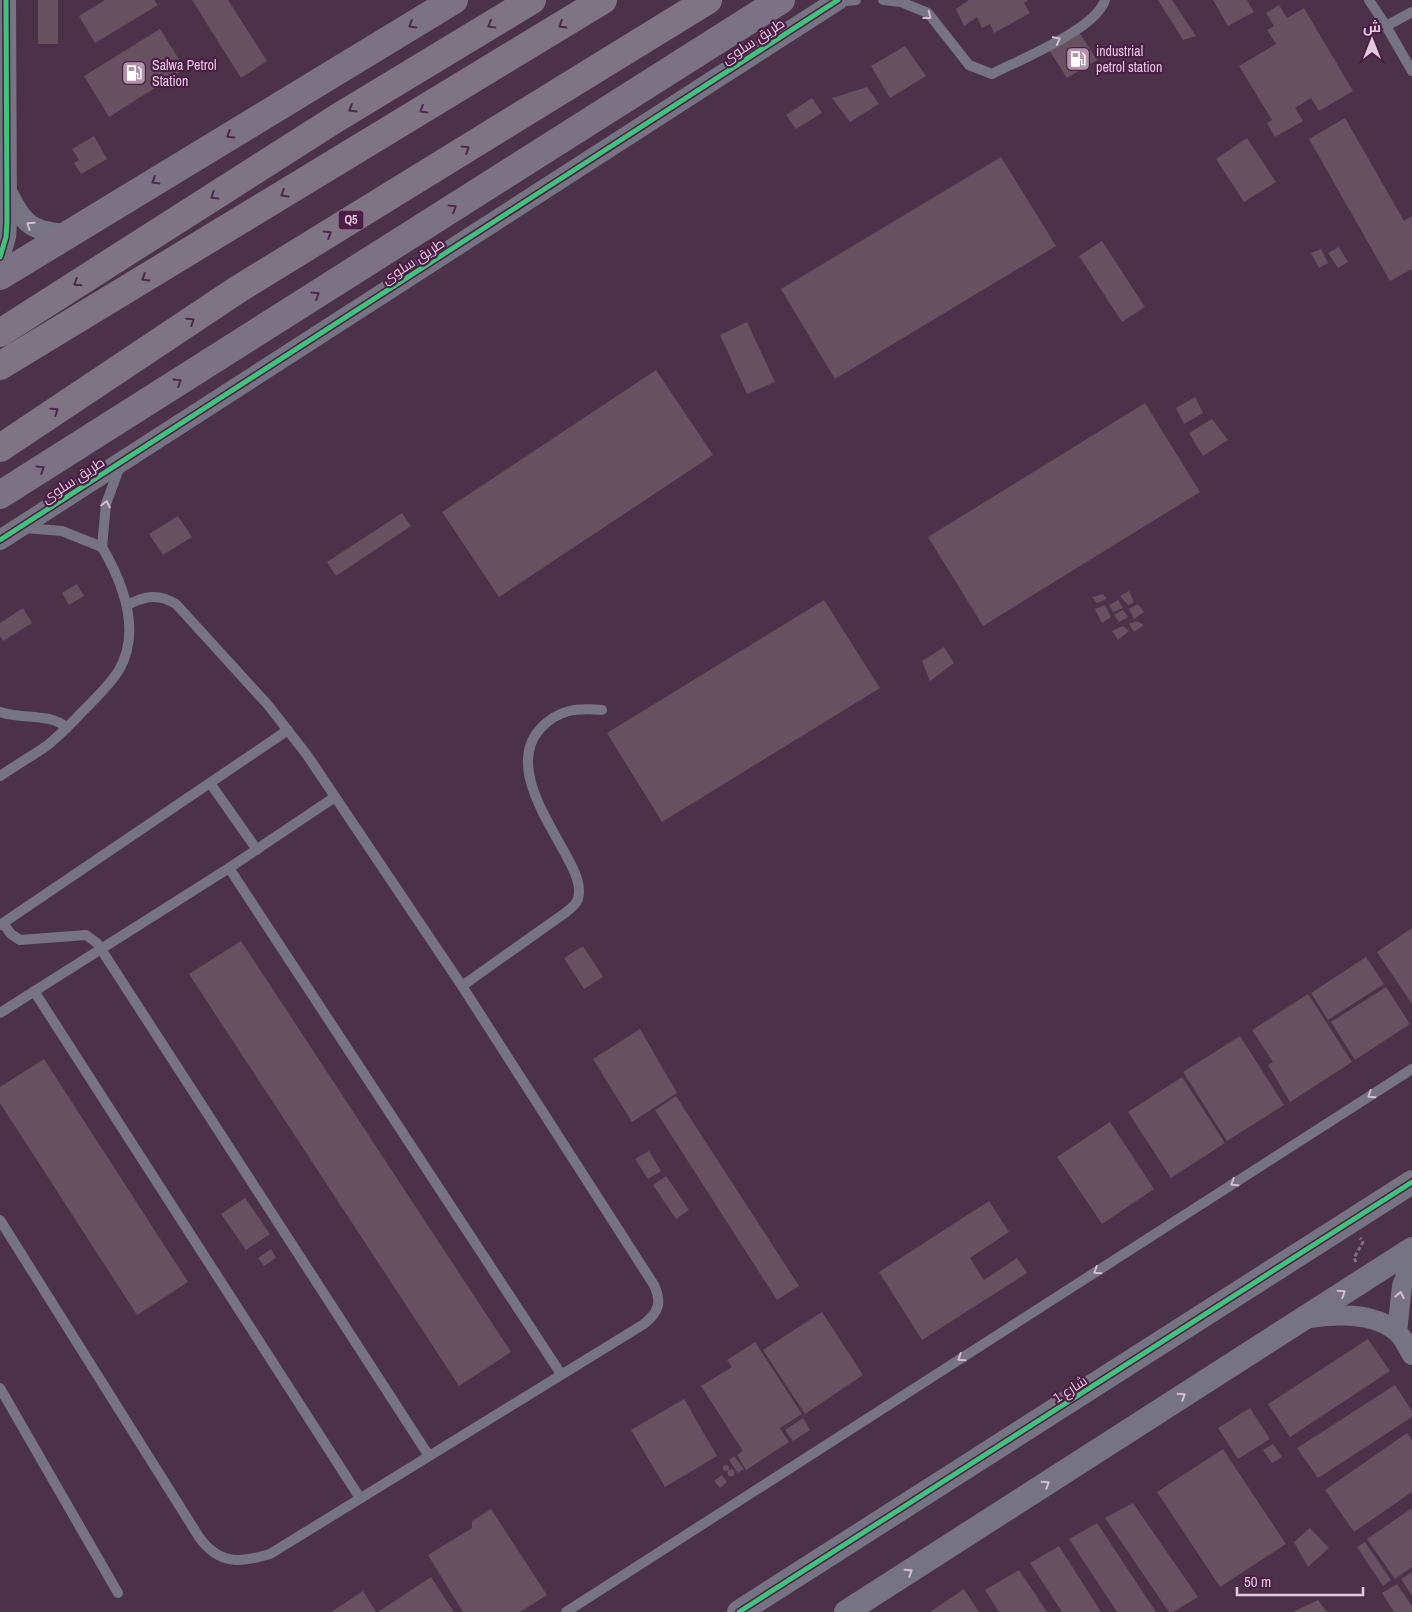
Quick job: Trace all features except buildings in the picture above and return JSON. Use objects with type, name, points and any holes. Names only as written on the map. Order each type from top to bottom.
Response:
[{"type":"highway","points":[[0,333],[337,118],[532,0]]},
{"type":"highway","points":[[0,366],[603,0]]},
{"type":"highway","name":"Q5","points":[[0,448],[237,290],[708,0]]},
{"type":"main road","points":[[0,276],[454,0]]},
{"type":"main road","name":"طريق سلوى","points":[[0,495],[781,0]]},
{"type":"street","points":[[0,257],[6,237],[7,191],[4,140],[6,0]]},
{"type":"street","name":"طريق سلوى","points":[[0,540],[837,1]]},
{"type":"street","points":[[7,191],[24,222],[38,230],[69,234]]},
{"type":"street","name":"شارع 1","points":[[739,1612],[1412,1182]]},
{"type":"street","points":[[846,1612],[864,1605],[1301,1319],[1412,1249]]},
{"type":"street","points":[[1397,1332],[1402,1286],[1412,1259]]},
{"type":"street","points":[[1301,1319],[1327,1315],[1352,1316],[1375,1321],[1397,1332],[1412,1354]]},
{"type":"lane","points":[[837,1],[856,0]]},
{"type":"lane","points":[[883,0],[902,2],[928,13],[969,66],[992,74],[1084,26],[1102,9],[1105,0]]},
{"type":"lane","points":[[1369,0],[1412,71]]},
{"type":"lane","points":[[1386,26],[1412,12]]},
{"type":"lane","points":[[0,776],[46,746],[67,728],[108,686],[119,670],[129,644],[130,629],[127,605],[116,575],[102,547],[106,504],[121,463]]},
{"type":"lane","points":[[18,528],[62,531],[102,547]]},
{"type":"lane","points":[[0,1220],[207,1548],[218,1556],[232,1560],[249,1560],[270,1554],[652,1317],[659,1306],[659,1296],[462,986],[288,730],[249,683],[176,604],[162,597],[154,596],[127,605]]},
{"type":"lane","points":[[462,986],[566,913],[578,899],[575,874],[534,794],[528,779],[527,763],[530,747],[536,733],[547,721],[561,712],[576,708],[602,710]]},
{"type":"lane","points":[[0,712],[8,715],[50,718],[67,728]]},
{"type":"lane","points":[[288,730],[2,924],[20,940],[86,935],[102,948],[430,1456]]},
{"type":"lane","points":[[210,783],[256,850]]},
{"type":"lane","points":[[0,1012],[229,868],[335,797]]},
{"type":"lane","points":[[229,868],[561,1374]]},
{"type":"lane","points":[[34,991],[360,1498]]},
{"type":"lane","points":[[566,1612],[1412,1069]]},
{"type":"lane","points":[[0,1388],[118,1593]]},
{"type":"path","points":[[1350,1222],[1362,1242],[1354,1258],[1366,1278]]},
{"type":"cycle path","points":[[0,257],[6,237],[7,222],[6,0]]},
{"type":"cycle path","points":[[0,540],[838,0]]},
{"type":"cycle path","points":[[739,1612],[1412,1182]]},
{"type":"place","name":"industrial petrol station","points":[[1078,59]]},
{"type":"place","name":"Salwa Petrol Station","points":[[134,73]]}]
